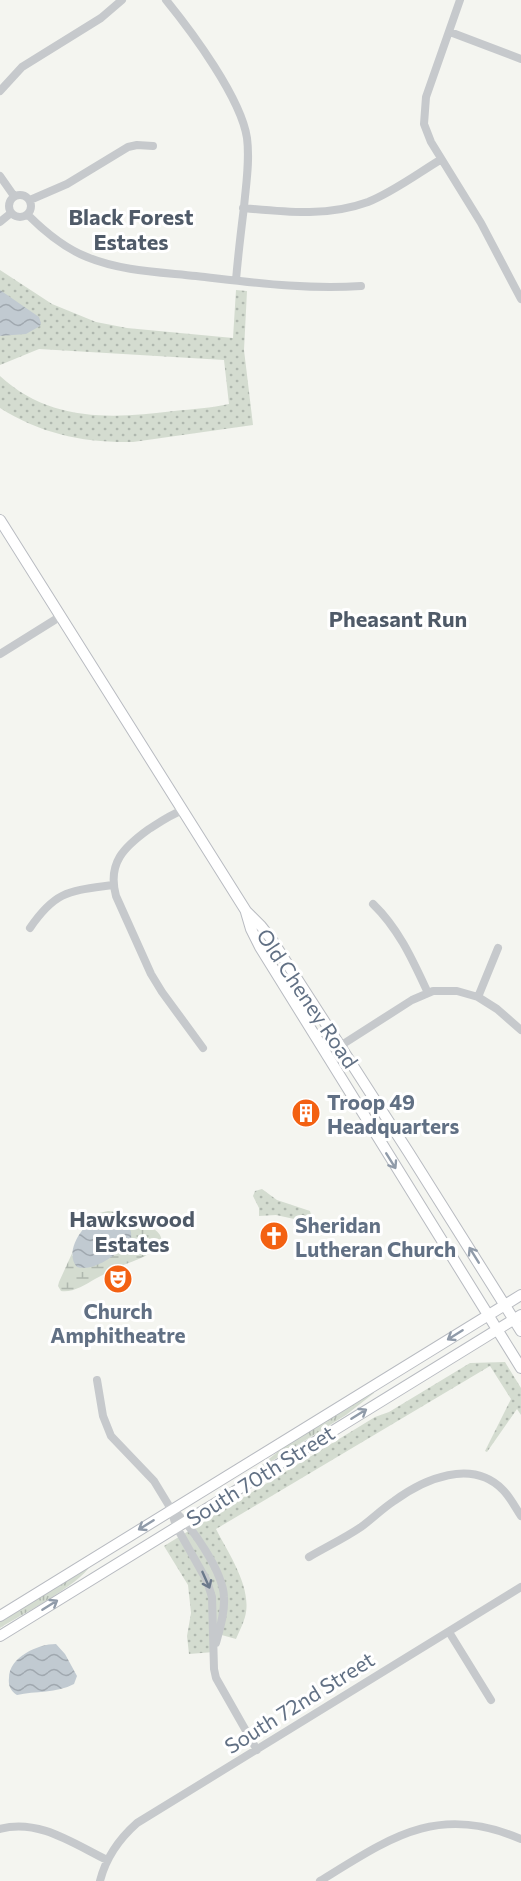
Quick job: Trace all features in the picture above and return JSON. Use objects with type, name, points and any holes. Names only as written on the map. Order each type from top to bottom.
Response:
[{"type":"main road","name":"Old Cheney Road","points":[[0,520],[246,911],[272,940],[505,1305],[517,1317],[521,1331]]},
{"type":"main road","name":"Old Cheney Road","points":[[246,911],[260,947],[521,1368]]},
{"type":"main road","name":"South 70th Street","points":[[0,1616],[521,1295]]},
{"type":"main road","name":"South 70th Street","points":[[0,1636],[517,1317]]},
{"type":"street","points":[[0,91],[22,67],[101,18],[122,0]]},
{"type":"street","points":[[166,0],[186,24],[212,64],[235,103],[244,128],[247,140],[248,174],[236,280]]},
{"type":"street","points":[[460,0],[426,97],[424,123],[431,142],[481,224],[521,299]]},
{"type":"street","points":[[450,32],[521,59]]},
{"type":"street","points":[[30,200],[67,184],[128,147],[153,146]]},
{"type":"street","points":[[243,208],[302,213],[339,210],[369,201],[441,160]]},
{"type":"street","points":[[0,176],[14,196]]},
{"type":"street","points":[[14,196],[25,196],[30,200],[32,208],[25,217],[17,217],[11,213],[9,206],[14,196]]},
{"type":"street","points":[[0,222],[11,213]]},
{"type":"street","points":[[28,215],[49,236],[64,246],[86,257],[125,268],[327,287],[361,285]]},
{"type":"street","points":[[0,654],[61,616]]},
{"type":"street","points":[[183,810],[168,816],[126,847],[116,865],[113,885],[151,974],[203,1048]]},
{"type":"street","points":[[30,928],[43,909],[58,897],[70,892],[113,885]]},
{"type":"street","points":[[373,904],[398,934],[428,993]]},
{"type":"street","points":[[478,997],[498,948]]},
{"type":"street","points":[[326,1055],[406,1003],[428,993],[448,990],[478,997],[497,1009],[521,1030]]},
{"type":"street","points":[[97,1380],[103,1416],[111,1436],[120,1448],[150,1476],[218,1573],[223,1586],[225,1604],[214,1652]]},
{"type":"street","points":[[309,1557],[359,1528],[402,1495],[423,1484],[453,1474],[472,1474],[489,1480],[505,1492],[521,1516]]},
{"type":"street","points":[[181,1523],[211,1590],[213,1669],[217,1683],[257,1750]]},
{"type":"street","name":"South 72nd Street","points":[[100,1881],[107,1860],[118,1842],[137,1823],[521,1587]]},
{"type":"street","points":[[449,1632],[491,1700]]},
{"type":"street","points":[[320,1881],[386,1841],[420,1828],[454,1824],[473,1826],[521,1839]]},
{"type":"street","points":[[0,1829],[21,1825],[40,1829],[107,1860]]},
{"type":"green space","points":[[0,270],[52,304],[96,322],[127,328],[233,338],[236,290],[247,291],[244,350],[253,425],[133,442],[97,441],[47,430],[0,408],[0,376],[19,391],[40,402],[82,414],[105,416],[151,414],[229,404],[224,360],[39,349],[0,365]]},
{"type":"green space","points":[[262,1189],[277,1200],[310,1211],[308,1222],[276,1215],[259,1216],[259,1208],[253,1196],[255,1191]]},
{"type":"green space","points":[[108,1211],[117,1213],[138,1225],[154,1229],[160,1236],[161,1242],[157,1248],[142,1258],[78,1288],[61,1291],[58,1286],[59,1282],[74,1249],[72,1256],[129,1244],[131,1235],[125,1226],[104,1217],[90,1220],[95,1214]]},
{"type":"green space","points":[[505,1362],[521,1388],[521,1415],[517,1409],[487,1452],[485,1451],[511,1399],[490,1366],[216,1529],[243,1583],[247,1606],[245,1617],[236,1639],[218,1634],[214,1652],[189,1654],[187,1636],[191,1613],[188,1585],[164,1546],[375,1417],[389,1412],[470,1363]]},
{"type":"green space","points":[[373,1391],[374,1393],[346,1415],[258,1468],[281,1449]]},
{"type":"green space","points":[[90,1566],[63,1590],[0,1628],[0,1621]]},
{"type":"water","points":[[0,290],[39,317],[40,326],[26,334],[0,336]]},
{"type":"water","points":[[100,1215],[129,1227],[130,1242],[98,1265],[77,1267],[72,1254],[77,1238],[88,1224]]},
{"type":"water","points":[[56,1644],[65,1654],[77,1676],[74,1684],[53,1690],[17,1695],[10,1688],[9,1681],[10,1671],[14,1664],[33,1649]]},
{"type":"place","name":"Troop 49 Headquarters","points":[[306,1113]]},
{"type":"place","name":"Sheridan Lutheran Church","points":[[274,1236]]},
{"type":"place","name":"Church Amphitheatre","points":[[118,1279]]},
{"type":"district","name":"Black Forest Estates","points":[[131,228]]},
{"type":"district","name":"Pheasant Run","points":[[398,618]]},
{"type":"district","name":"Hawkswood Estates","points":[[132,1230]]}]
